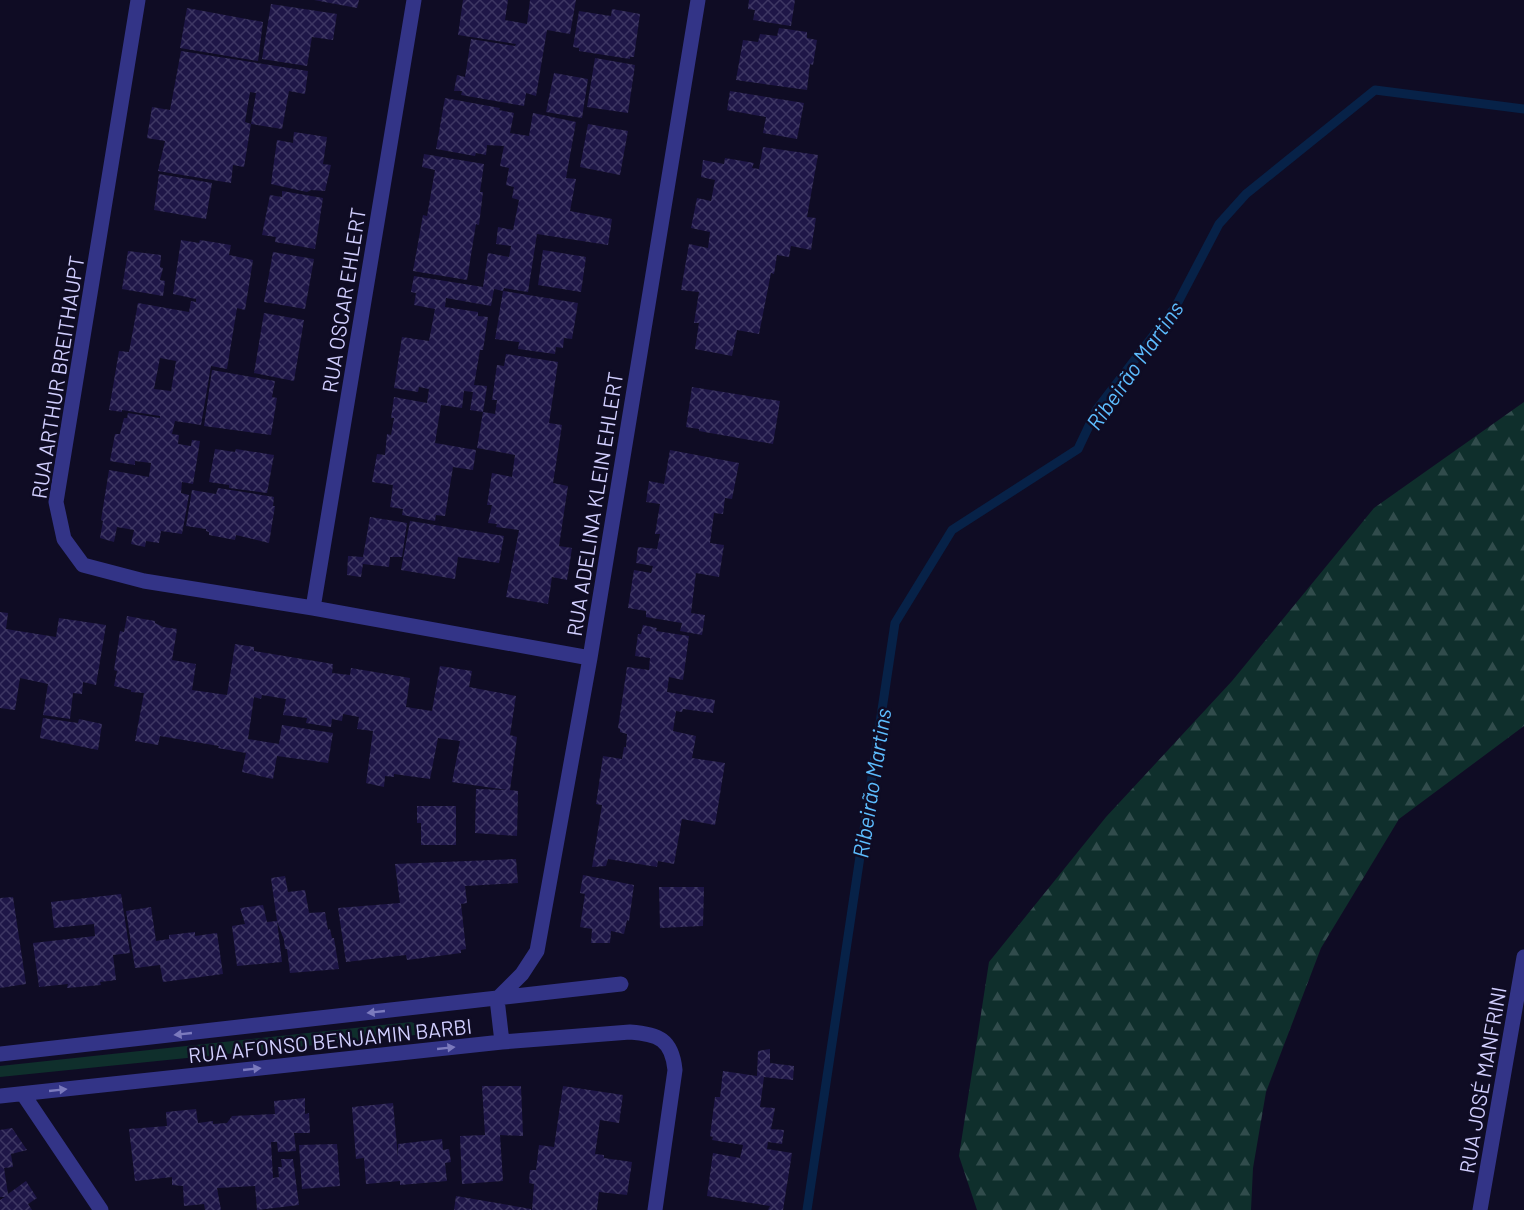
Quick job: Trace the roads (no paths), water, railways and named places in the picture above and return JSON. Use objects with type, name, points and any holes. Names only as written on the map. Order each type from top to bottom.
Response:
[{"type":"street","name":"RUA ARTHUR BREITHAUPT","points":[[138,0],[56,502],[64,538],[83,565],[144,581],[590,657]]},
{"type":"street","name":"RUA OSCAR EHLERT","points":[[313,608],[414,0]]},
{"type":"street","name":"RUA ADELINA KLEIN EHLERT","points":[[497,999],[522,974],[537,951],[590,657],[698,0]]},
{"type":"street","name":"RUA JOSÉ MANFRINI","points":[[1480,1210],[1524,957]]},
{"type":"street","name":"RUA AFONSO BENJAMIN BARBI","points":[[0,1053],[621,984]]},
{"type":"street","points":[[497,999],[502,1042]]},
{"type":"street","name":"RUA AFONSO BENJAMIN BARBI","points":[[0,1096],[502,1042],[630,1032],[651,1033],[663,1039],[674,1055],[675,1070],[655,1210]]},
{"type":"street","points":[[23,1094],[101,1210]]},
{"type":"waterway","name":"Ribeirão Martins","points":[[807,1210],[895,623],[952,530],[1078,449],[1097,409],[1176,306],[1219,224],[1246,194],[1375,90],[1524,109]]}]
